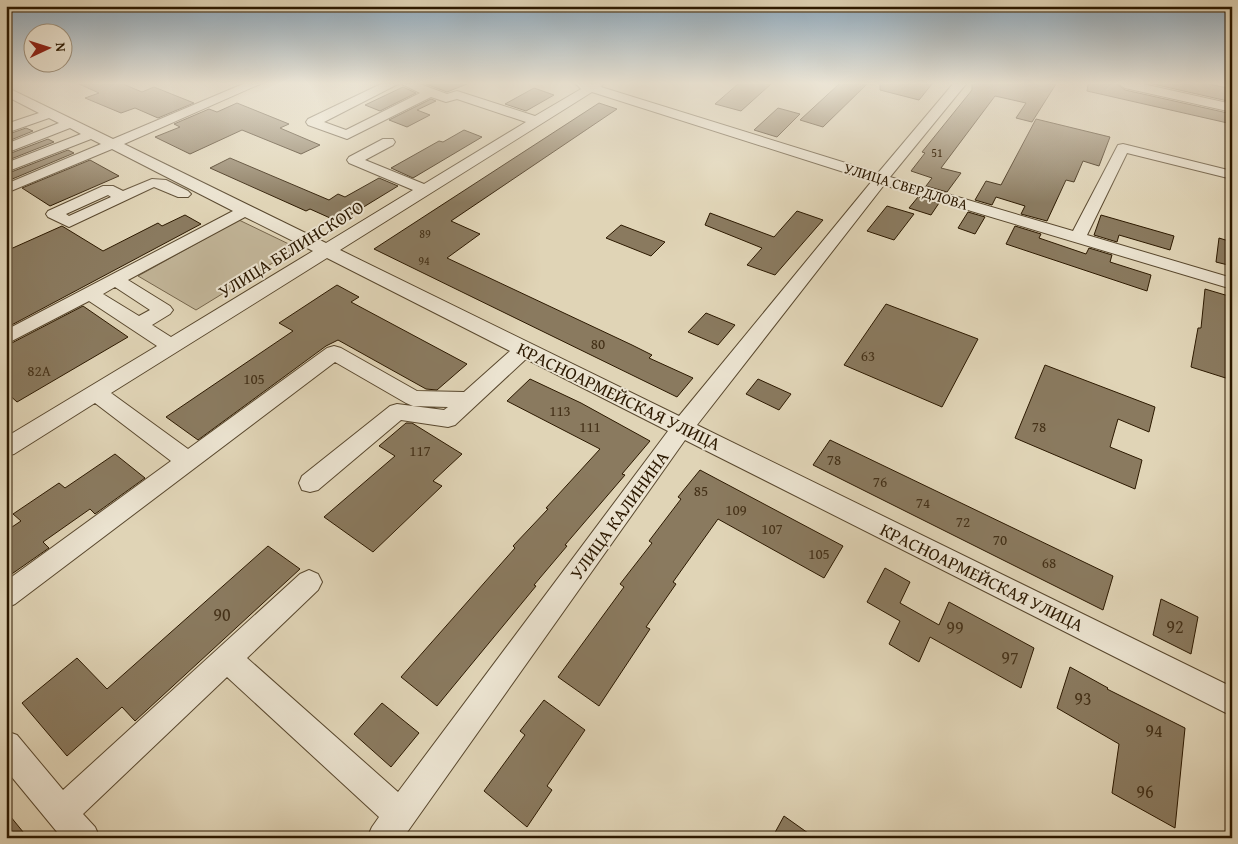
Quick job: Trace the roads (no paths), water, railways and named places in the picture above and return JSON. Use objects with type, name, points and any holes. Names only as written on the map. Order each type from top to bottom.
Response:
[{"type":"street","points":[[6,129],[21,123]]},
{"type":"street","points":[[6,149],[70,123]]},
{"type":"street","name":"КРАСНОАРМЕЙСКАЯ УЛИЦА","points":[[72,123],[1232,702]]},
{"type":"street","points":[[6,190],[161,123]]},
{"type":"street","points":[[317,123],[347,135],[370,123]]},
{"type":"street","name":"УЛИЦА БЕЛИНСКОГО","points":[[6,448],[533,123]]},
{"type":"street","name":"УЛИЦА СВЕРДЛОВА","points":[[709,123],[881,179],[1232,284]]},
{"type":"street","name":"УЛИЦА КАЛИНИНА","points":[[392,826],[682,428],[927,123]]},
{"type":"street","points":[[6,168],[92,134]]},
{"type":"street","points":[[388,142],[354,160],[425,190]]},
{"type":"street","points":[[1078,237],[1123,148],[1232,175]]},
{"type":"street","points":[[123,197],[156,182],[198,201],[213,194]]},
{"type":"street","points":[[6,338],[246,210]]},
{"type":"street","points":[[115,280],[164,310],[139,324]]},
{"type":"street","points":[[91,294],[173,346]]},
{"type":"street","points":[[310,482],[397,412],[448,419],[525,349]]},
{"type":"street","points":[[6,596],[334,353],[413,398],[469,400]]},
{"type":"street","points":[[96,393],[187,461]]},
{"type":"street","points":[[60,813],[309,582]]},
{"type":"street","points":[[227,659],[392,826]]},
{"type":"street","points":[[6,746],[60,813],[84,838]]}]
